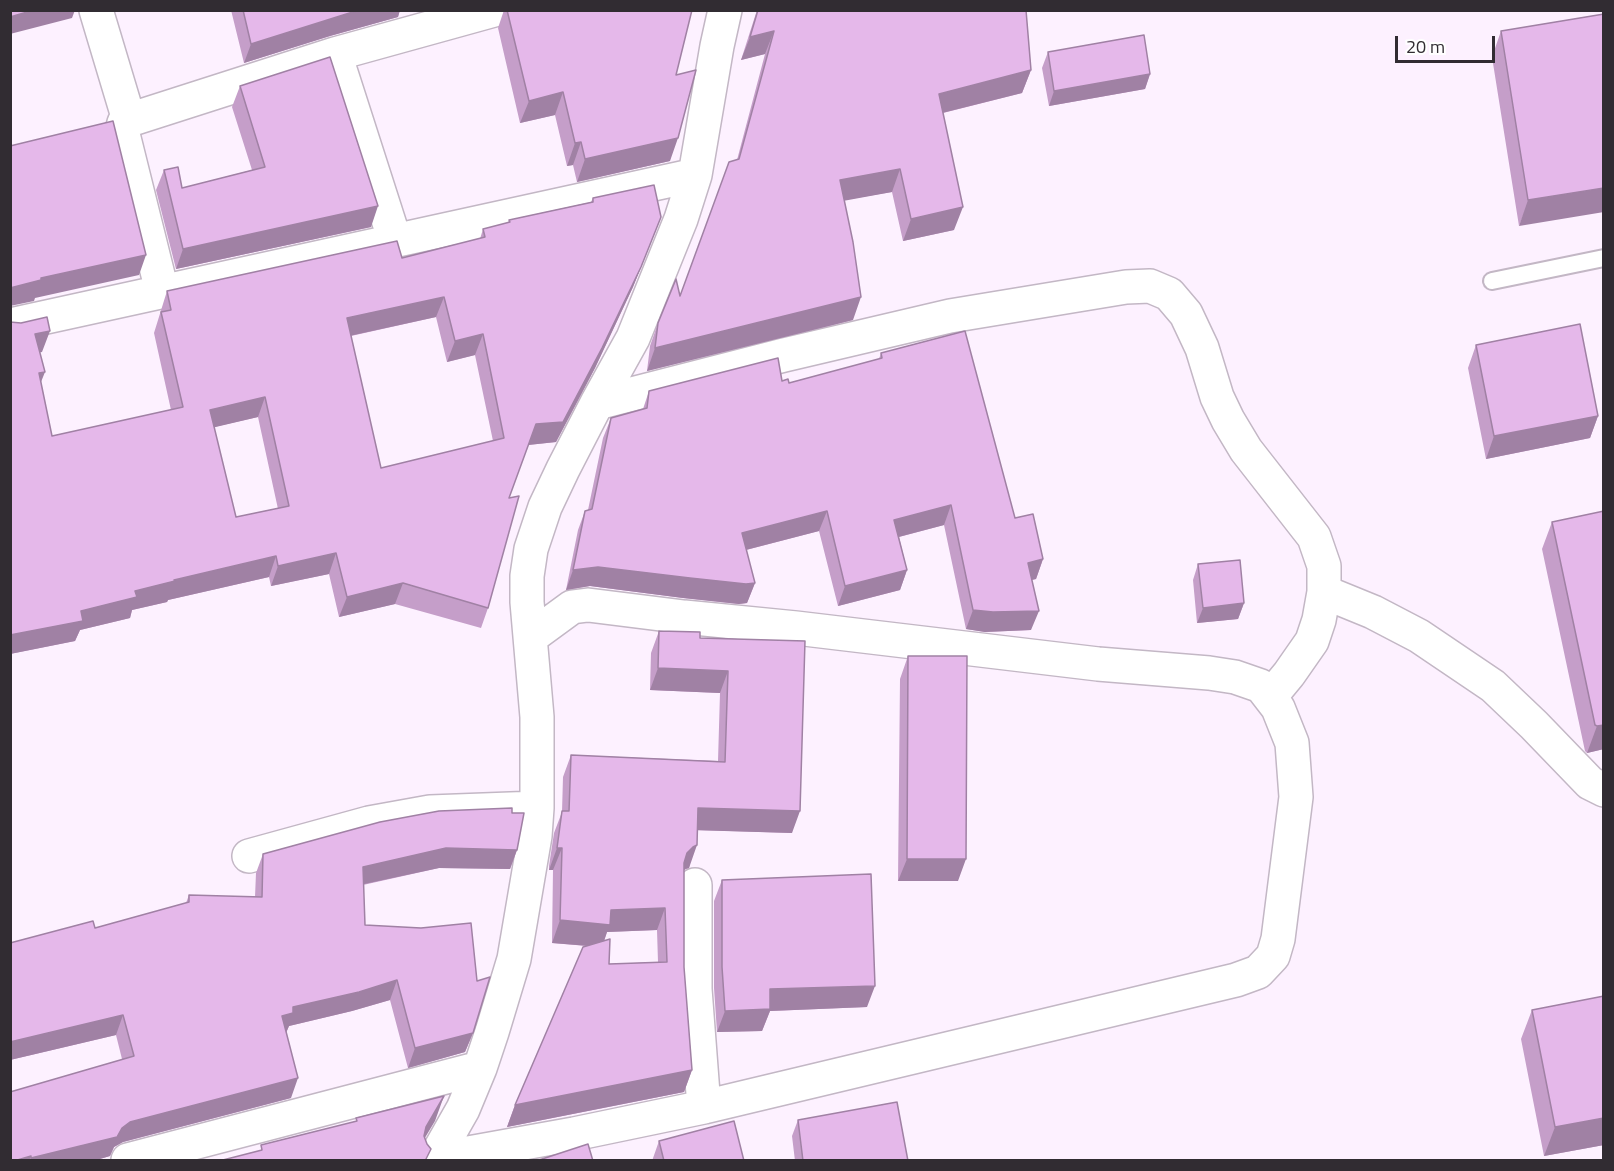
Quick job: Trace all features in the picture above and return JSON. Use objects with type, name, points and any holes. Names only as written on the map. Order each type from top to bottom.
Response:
[{"type":"street","points":[[96,10],[129,120]]},
{"type":"street","points":[[162,291],[122,130],[124,123],[335,54],[494,10]]},
{"type":"street","points":[[435,1160],[463,1109],[492,1032],[514,959],[535,836],[537,717],[527,602],[527,576],[531,549],[545,507],[597,403],[633,338],[681,219],[694,175],[725,10]]},
{"type":"street","points":[[335,54],[395,241]]},
{"type":"street","points":[[10,325],[694,175]]},
{"type":"street","points":[[597,403],[950,315],[1126,287],[1150,286],[1169,294],[1186,314],[1202,348],[1217,397],[1228,420],[1246,450],[1314,537],[1324,566],[1324,592],[1319,620],[1312,641],[1270,697]]},
{"type":"street","points":[[1324,592],[1373,612],[1419,636],[1492,686],[1534,725],[1590,783],[1604,790]]},
{"type":"street","points":[[435,1160],[581,1147],[704,1107],[1225,982],[1258,972],[1273,957],[1278,939],[1296,797],[1292,743],[1278,708],[1261,686],[1235,677],[1098,664],[588,605],[572,607],[531,637]]},
{"type":"street","points":[[249,856],[369,823],[430,812],[537,808]]},
{"type":"street","points":[[695,885],[695,989],[704,1107]]},
{"type":"street","points":[[128,1161],[480,1068]]},
{"type":"lane","points":[[1492,281],[1604,258]]},
{"type":"building","points":[[10,10],[34,10],[10,17]]},
{"type":"building","points":[[243,10],[359,10],[251,44]]},
{"type":"building","points":[[507,10],[692,10],[676,75],[696,70],[678,138],[585,159],[581,142],[575,143],[563,92],[529,101]]},
{"type":"building","points":[[758,10],[1026,10],[1031,70],[939,94],[963,207],[911,219],[900,169],[840,180],[853,242],[861,297],[655,348],[658,323],[676,279],[680,296],[729,162],[739,159],[774,31],[750,37]]},
{"type":"building","points":[[1604,14],[1604,188],[1528,200],[1501,31]]},
{"type":"building","points":[[1144,35],[1150,74],[1054,91],[1048,52]]},
{"type":"building","points":[[330,57],[378,206],[183,249],[164,170],[178,167],[182,188],[265,167],[240,86]]},
{"type":"building","points":[[113,121],[146,255],[41,278],[41,280],[10,288],[10,146]]},
{"type":"building","points":[[654,185],[661,217],[641,267],[563,422],[536,424],[509,498],[519,496],[488,608],[403,583],[347,597],[336,553],[278,566],[276,556],[135,591],[137,597],[81,611],[83,621],[10,635],[10,322],[21,323],[47,317],[50,331],[35,334],[45,372],[39,373],[52,436],[183,407],[161,312],[171,310],[167,291],[397,241],[402,258],[485,237],[483,229],[510,222],[509,220],[593,202],[593,198]],"holes":[[[444,297],[455,341],[483,334],[504,438],[381,468],[347,318]],[[265,397],[289,506],[236,517],[210,410]]]},
{"type":"building","points":[[1580,324],[1598,416],[1494,436],[1476,345]]},
{"type":"building","points":[[965,331],[1015,518],[1033,514],[1043,559],[1028,563],[1039,611],[973,610],[951,505],[894,520],[907,570],[845,586],[827,511],[742,533],[755,583],[746,584],[598,567],[573,570],[585,511],[592,509],[611,418],[647,408],[649,391],[778,358],[782,381],[788,379],[789,383],[882,358],[881,353]]},
{"type":"building","points":[[1604,511],[1604,725],[1597,726],[1552,522]]},
{"type":"building","points":[[1240,560],[1244,603],[1203,608],[1198,564]]},
{"type":"building","points":[[659,631],[700,632],[700,638],[805,641],[800,811],[698,808],[697,845],[687,853],[684,863],[684,967],[692,1070],[515,1105],[583,947],[610,939],[609,964],[667,962],[665,908],[611,910],[610,925],[560,920],[562,848],[557,848],[562,811],[569,811],[571,755],[725,762],[728,671],[658,668]]},
{"type":"building","points":[[908,656],[967,656],[966,859],[907,859]]},
{"type":"building","points":[[512,808],[512,813],[524,813],[517,850],[446,848],[363,867],[365,925],[421,928],[471,923],[477,981],[490,977],[473,1033],[415,1048],[397,980],[359,992],[293,1007],[293,1013],[282,1016],[298,1078],[130,1122],[122,1128],[117,1137],[10,1161],[10,1092],[134,1056],[123,1015],[10,1042],[10,943],[93,921],[95,928],[189,902],[189,895],[262,897],[263,854],[380,822],[439,811]]},
{"type":"building","points":[[871,874],[875,986],[770,989],[770,1009],[725,1011],[722,967],[722,880]]},
{"type":"building","points":[[1604,996],[1604,1118],[1555,1127],[1532,1010]]},
{"type":"building","points":[[444,1096],[426,1127],[424,1136],[431,1149],[425,1161],[219,1161],[262,1150],[261,1145]]},
{"type":"building","points":[[897,1102],[908,1161],[803,1161],[798,1120]]},
{"type":"building","points":[[734,1121],[744,1161],[664,1161],[659,1141]]},
{"type":"building","points":[[588,1144],[593,1161],[536,1161]]}]
